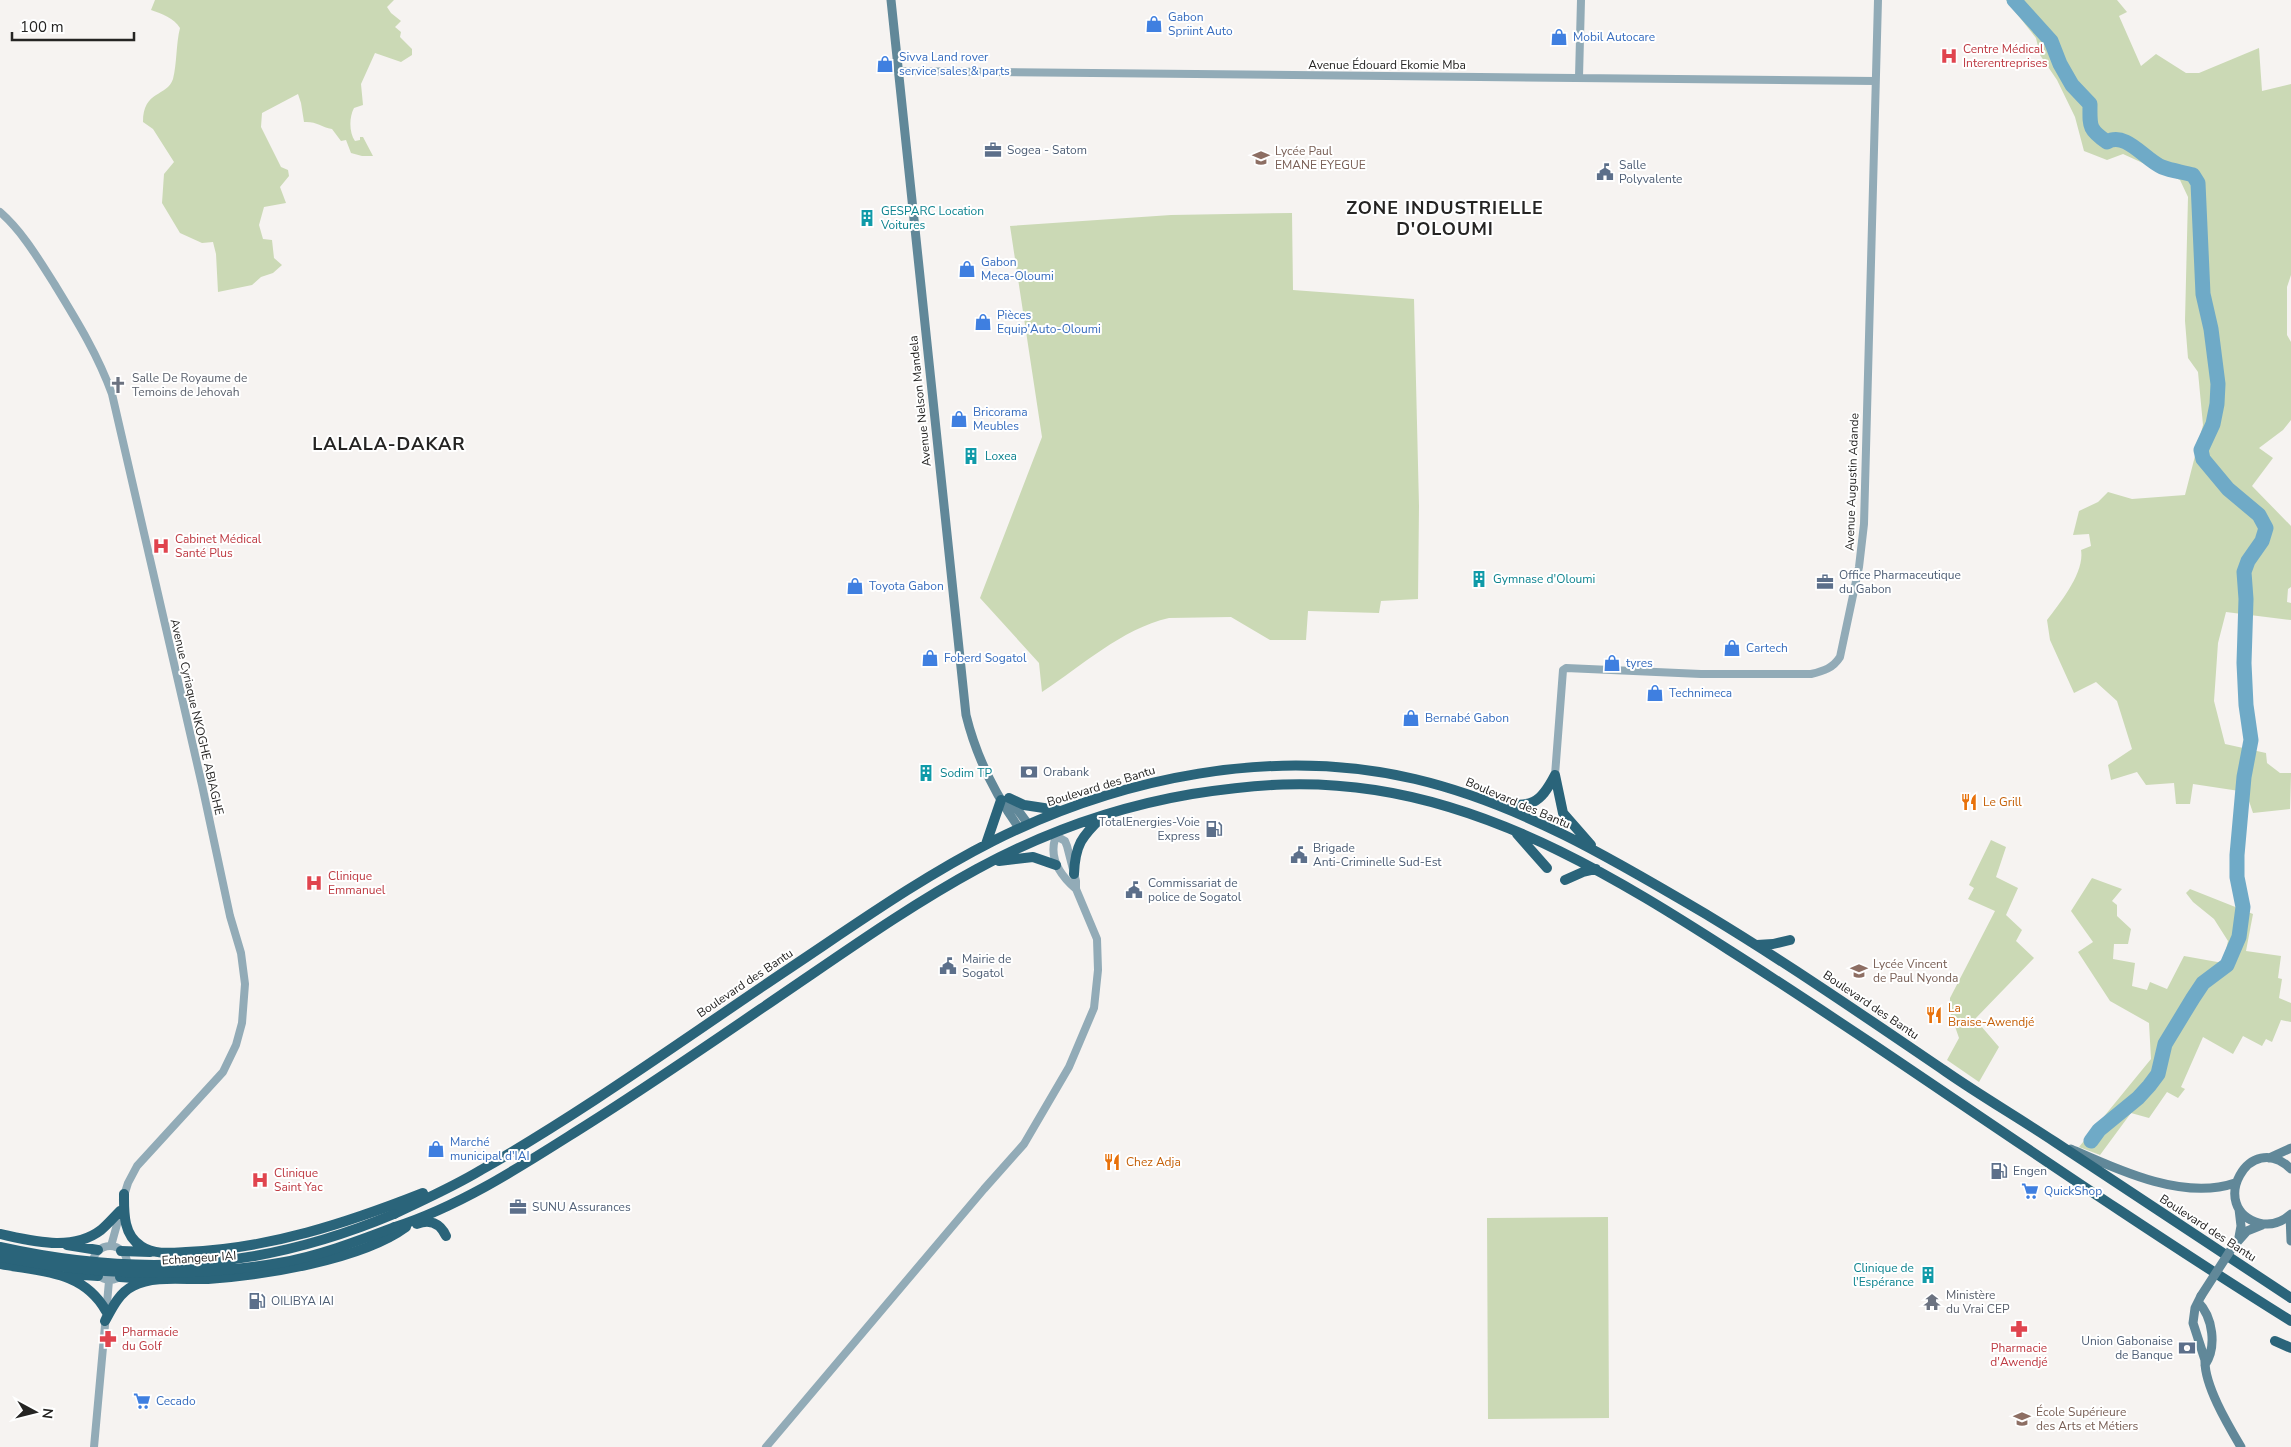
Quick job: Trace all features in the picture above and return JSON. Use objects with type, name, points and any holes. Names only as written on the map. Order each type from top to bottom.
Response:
[{"type":"highway","name":"Boulevard des Bantu","points":[[394,1214],[482,1170],[565,1120],[866,918],[986,844],[1058,810],[1154,783],[1197,774],[1264,765],[1296,765],[1346,768],[1410,778],[1440,785],[1493,804],[1594,849],[1757,945],[2291,1298]]},
{"type":"highway","points":[[1493,804],[1526,805],[1536,802],[1542,797],[1555,775]]},
{"type":"highway","points":[[1555,775],[1563,813],[1594,849]]},
{"type":"highway","points":[[120,1277],[161,1280],[234,1277],[274,1271],[340,1255],[421,1220],[517,1168],[632,1096],[905,911],[990,862],[1050,832],[1168,798],[1241,786],[1324,784],[1407,796],[1460,811],[1515,831],[1596,869],[1691,925],[1819,1008],[2156,1234],[2291,1321]]},
{"type":"highway","points":[[986,844],[1002,797],[1024,805],[1058,810]]},
{"type":"highway","points":[[1074,874],[1076,851],[1080,840],[1104,815]]},
{"type":"highway","points":[[1515,831],[1547,868]]},
{"type":"highway","points":[[990,862],[1033,857],[1056,865]]},
{"type":"highway","points":[[1565,880],[1583,872],[1596,869]]},
{"type":"highway","points":[[1757,945],[1790,940],[1784,950],[1785,964]]},
{"type":"highway","points":[[121,1251],[221,1250],[287,1238],[395,1204],[482,1170]]},
{"type":"highway","points":[[124,1194],[125,1222],[130,1233],[141,1246],[154,1252]]},
{"type":"highway","name":"Echangeur IAI","points":[[0,1247],[72,1260],[140,1266],[198,1264],[249,1258],[294,1249],[349,1232],[394,1214]]},
{"type":"highway","points":[[56,1244],[88,1237],[119,1216]]},
{"type":"highway","points":[[421,1220],[440,1227],[446,1236]]},
{"type":"highway","name":"Echangeur IAI","points":[[0,1257],[72,1269],[140,1274],[202,1272],[286,1261],[397,1230]]},
{"type":"highway","points":[[0,1234],[98,1250]]},
{"type":"highway","points":[[0,1264],[53,1273],[98,1276]]},
{"type":"highway","points":[[53,1273],[86,1286],[97,1296],[105,1316]]},
{"type":"highway","points":[[105,1316],[127,1289],[135,1285],[161,1280]]},
{"type":"highway","points":[[2276,1341],[2291,1348]]},
{"type":"main road","name":"Avenue Nelson Mandela","points":[[891,0],[966,715],[975,748],[1002,797],[1023,826]]},
{"type":"main road","points":[[2054,1142],[2130,1172],[2178,1187],[2209,1189],[2221,1188],[2235,1183]]},
{"type":"main road","points":[[2239,1238],[2241,1220],[2234,1191],[2235,1183],[2244,1167],[2291,1148]]},
{"type":"main road","points":[[2269,1158],[2278,1160],[2291,1168]]},
{"type":"main road","points":[[2238,1207],[2249,1219],[2264,1224]]},
{"type":"main road","points":[[2241,1447],[2223,1414],[2205,1366],[2206,1360],[2192,1323],[2199,1299],[2239,1238],[2250,1228],[2280,1222],[2290,1215]]},
{"type":"main road","points":[[2290,1215],[2291,1241]]},
{"type":"main road","points":[[2199,1299],[2210,1319],[2210,1358],[2205,1366]]},
{"type":"street","points":[[1579,77],[1581,0]]},
{"type":"street","name":"Avenue Augustin Adande","points":[[1555,775],[1563,670],[1570,667],[1701,674],[1811,674],[1827,670],[1840,657],[1859,567],[1864,524],[1878,0]]},
{"type":"street","name":"Avenue Édouard Ekomie Mba","points":[[898,71],[1330,77],[1579,77],[1875,81]]},
{"type":"street","name":"Avenue Cyriaque NKOGHE ABIAGHE","points":[[0,212],[22,237],[61,296],[92,347],[112,394],[202,785],[230,916],[241,953],[245,984],[244,1008],[240,1029],[230,1058],[213,1085],[137,1166],[124,1194],[111,1246]]},
{"type":"street","points":[[766,1447],[1024,1144],[1069,1067],[1094,1008],[1098,970],[1097,938],[1076,888],[1067,846],[1058,837],[1053,844],[1056,865],[1065,878],[1076,888]]},
{"type":"street","points":[[111,1246],[121,1251],[127,1264],[126,1270],[120,1277],[109,1281],[98,1276],[92,1264],[94,1255],[98,1250],[111,1246]]},
{"type":"street","points":[[94,1447],[109,1281]]},
{"type":"green space","points":[[155,0],[394,0],[387,7],[401,21],[395,27],[401,32],[400,37],[412,49],[412,55],[401,62],[375,53],[361,84],[363,105],[354,108],[350,125],[355,141],[363,137],[373,156],[351,153],[346,140],[341,141],[332,129],[312,122],[304,122],[298,94],[262,113],[261,127],[281,167],[288,170],[289,176],[280,187],[286,203],[264,207],[259,225],[263,239],[272,240],[274,258],[282,265],[273,273],[261,277],[252,285],[218,292],[216,254],[213,242],[202,243],[180,233],[162,203],[164,174],[174,162],[153,129],[143,122],[144,112],[151,99],[166,89],[173,79],[180,28],[171,19],[151,10]]},
{"type":"green space","points":[[2006,0],[2117,0],[2127,12],[2119,16],[2141,66],[2156,54],[2186,73],[2199,73],[2259,48],[2262,91],[2291,84],[2291,275],[2287,287],[2287,335],[2291,342],[2291,420],[2283,430],[2259,448],[2273,458],[2252,486],[2291,526],[2291,587],[2288,589],[2287,602],[2291,603],[2291,620],[2226,612],[2218,643],[2214,701],[2225,744],[2266,753],[2267,763],[2280,773],[2291,773],[2290,809],[2253,813],[2246,792],[2193,784],[2190,804],[2176,804],[2174,783],[2146,785],[2137,772],[2111,780],[2108,765],[2132,749],[2117,701],[2096,682],[2074,693],[2050,640],[2047,620],[2065,596],[2075,577],[2081,559],[2081,550],[2091,546],[2089,534],[2073,535],[2079,511],[2098,502],[2108,492],[2132,499],[2185,495],[2203,425],[2198,372],[2188,358],[2185,321],[2188,197],[2180,180],[2123,154],[2107,160],[2084,151],[2075,117],[2057,80],[2040,55],[2036,38]]},
{"type":"green space","points":[[1292,213],[1293,290],[1414,299],[1419,506],[1418,599],[1381,601],[1379,613],[1308,611],[1306,640],[1270,640],[1231,617],[1169,618],[1151,623],[1118,639],[1042,692],[1039,663],[980,598],[1042,437],[1010,226],[1171,215]]},
{"type":"green space","points":[[1991,840],[2006,847],[1996,877],[2018,888],[2006,915],[2022,930],[2016,941],[2034,958],[1975,1019],[1999,1047],[1979,1082],[1947,1060],[1959,1038],[1950,1012],[1950,998],[1995,911],[1968,899],[1974,888],[1969,885]]},
{"type":"green space","points":[[2092,878],[2122,889],[2112,901],[2117,905],[2117,916],[2131,929],[2128,944],[2114,944],[2113,959],[2135,963],[2132,986],[2147,990],[2150,982],[2167,989],[2184,956],[2223,963],[2228,941],[2214,919],[2193,902],[2186,893],[2190,889],[2253,914],[2246,951],[2281,956],[2278,978],[2282,979],[2279,998],[2291,1003],[2291,1022],[2281,1020],[2272,1042],[2266,1039],[2262,1046],[2243,1036],[2233,1054],[2203,1037],[2181,1087],[2185,1089],[2178,1098],[2167,1092],[2149,1118],[2131,1113],[2100,1155],[2079,1147],[2151,1059],[2149,1023],[2110,1001],[2078,952],[2093,942],[2071,911]]},
{"type":"green space","points":[[1608,1217],[1609,1418],[1488,1419],[1487,1218]]},
{"type":"waterway","points":[[2014,0],[2051,41],[2060,64],[2072,85],[2090,104],[2090,122],[2096,134],[2107,142],[2121,140],[2128,143],[2162,167],[2193,175],[2198,183],[2203,294],[2211,329],[2218,384],[2213,424],[2201,450],[2203,459],[2228,489],[2259,515],[2266,528],[2262,541],[2248,561],[2244,572],[2246,599],[2244,663],[2246,705],[2251,740],[2244,777],[2237,855],[2237,877],[2243,907],[2239,937],[2227,965],[2203,983],[2165,1044],[2158,1074],[2138,1098],[2099,1130],[2091,1141]]},
{"type":"place","name":"Gabon Spriint Auto","points":[[1154,24]]},
{"type":"place","name":"Mobil Autocare","points":[[1559,37]]},
{"type":"place","name":"Centre Médical Interentreprises","points":[[1949,56]]},
{"type":"place","name":"Sivva Land rover service sales & parts","points":[[885,64]]},
{"type":"place","name":"Sogea - Satom","points":[[993,150]]},
{"type":"place","name":"Lycée Paul EMANE EYEGUE","points":[[1261,158]]},
{"type":"place","name":"Salle Polyvalente","points":[[1605,172]]},
{"type":"place","name":"GESPARC Location Voitures","points":[[867,218]]},
{"type":"place","name":"Gabon Meca-Oloumi","points":[[967,269]]},
{"type":"place","name":"Pièces Equip'Auto-Oloumi","points":[[983,322]]},
{"type":"place","name":"Salle De Royaume de Temoins de Jehovah","points":[[118,385]]},
{"type":"place","name":"Bricorama Meubles","points":[[959,419]]},
{"type":"place","name":"Loxea","points":[[971,456]]},
{"type":"place","name":"Cabinet Médical Santé Plus","points":[[161,546]]},
{"type":"place","name":"Gymnase d'Oloumi","points":[[1479,579]]},
{"type":"place","name":"Office Pharmaceutique du Gabon","points":[[1825,582]]},
{"type":"place","name":"Toyota Gabon","points":[[855,586]]},
{"type":"place","name":"Cartech","points":[[1732,648]]},
{"type":"place","name":"Foberd Sogatol","points":[[930,658]]},
{"type":"place","name":"tyres","points":[[1612,663]]},
{"type":"place","name":"Technimeca","points":[[1655,693]]},
{"type":"place","name":"Bernabé Gabon","points":[[1411,718]]},
{"type":"place","name":"Orabank","points":[[1029,772]]},
{"type":"place","name":"Sodim TP","points":[[926,773]]},
{"type":"place","name":"Le Grill","points":[[1969,802]]},
{"type":"place","name":"TotalEnergies-Voie Express","points":[[1214,829]]},
{"type":"place","name":"Brigade Anti-Criminelle Sud-Est","points":[[1299,855]]},
{"type":"place","name":"Clinique Emmanuel","points":[[314,883]]},
{"type":"place","name":"Commissariat de police de Sogatol","points":[[1134,890]]},
{"type":"place","name":"Mairie de Sogatol","points":[[948,966]]},
{"type":"place","name":"Lycée Vincent de Paul Nyonda","points":[[1859,971]]},
{"type":"place","name":"La Braise-Awendjé","points":[[1934,1015]]},
{"type":"place","name":"Marché municipal d'IAI","points":[[436,1149]]},
{"type":"place","name":"Chez Adja","points":[[1112,1162]]},
{"type":"place","name":"Engen","points":[[1999,1171]]},
{"type":"place","name":"Clinique Saint Yac","points":[[260,1180]]},
{"type":"place","name":"QuickShop","points":[[2030,1191]]},
{"type":"place","name":"SUNU Assurances","points":[[518,1207]]},
{"type":"place","name":"Clinique de l'Espérance","points":[[1928,1275]]},
{"type":"place","name":"OILIBYA IAI","points":[[257,1301]]},
{"type":"place","name":"Ministère du Vrai CEP","points":[[1932,1302]]},
{"type":"place","name":"Pharmacie d'Awendjé","points":[[2019,1329]]},
{"type":"place","name":"Pharmacie du Golf","points":[[108,1339]]},
{"type":"place","name":"Union Gabonaise de Banque","points":[[2187,1348]]},
{"type":"place","name":"Cecado","points":[[142,1401]]},
{"type":"place","name":"École Supérieure des Arts et Métiers","points":[[2022,1419]]},
{"type":"district","name":"ZONE INDUSTRIELLE D'OLOUMI","points":[[1445,218]]},
{"type":"district","name":"LALALA-DAKAR","points":[[389,444]]}]
